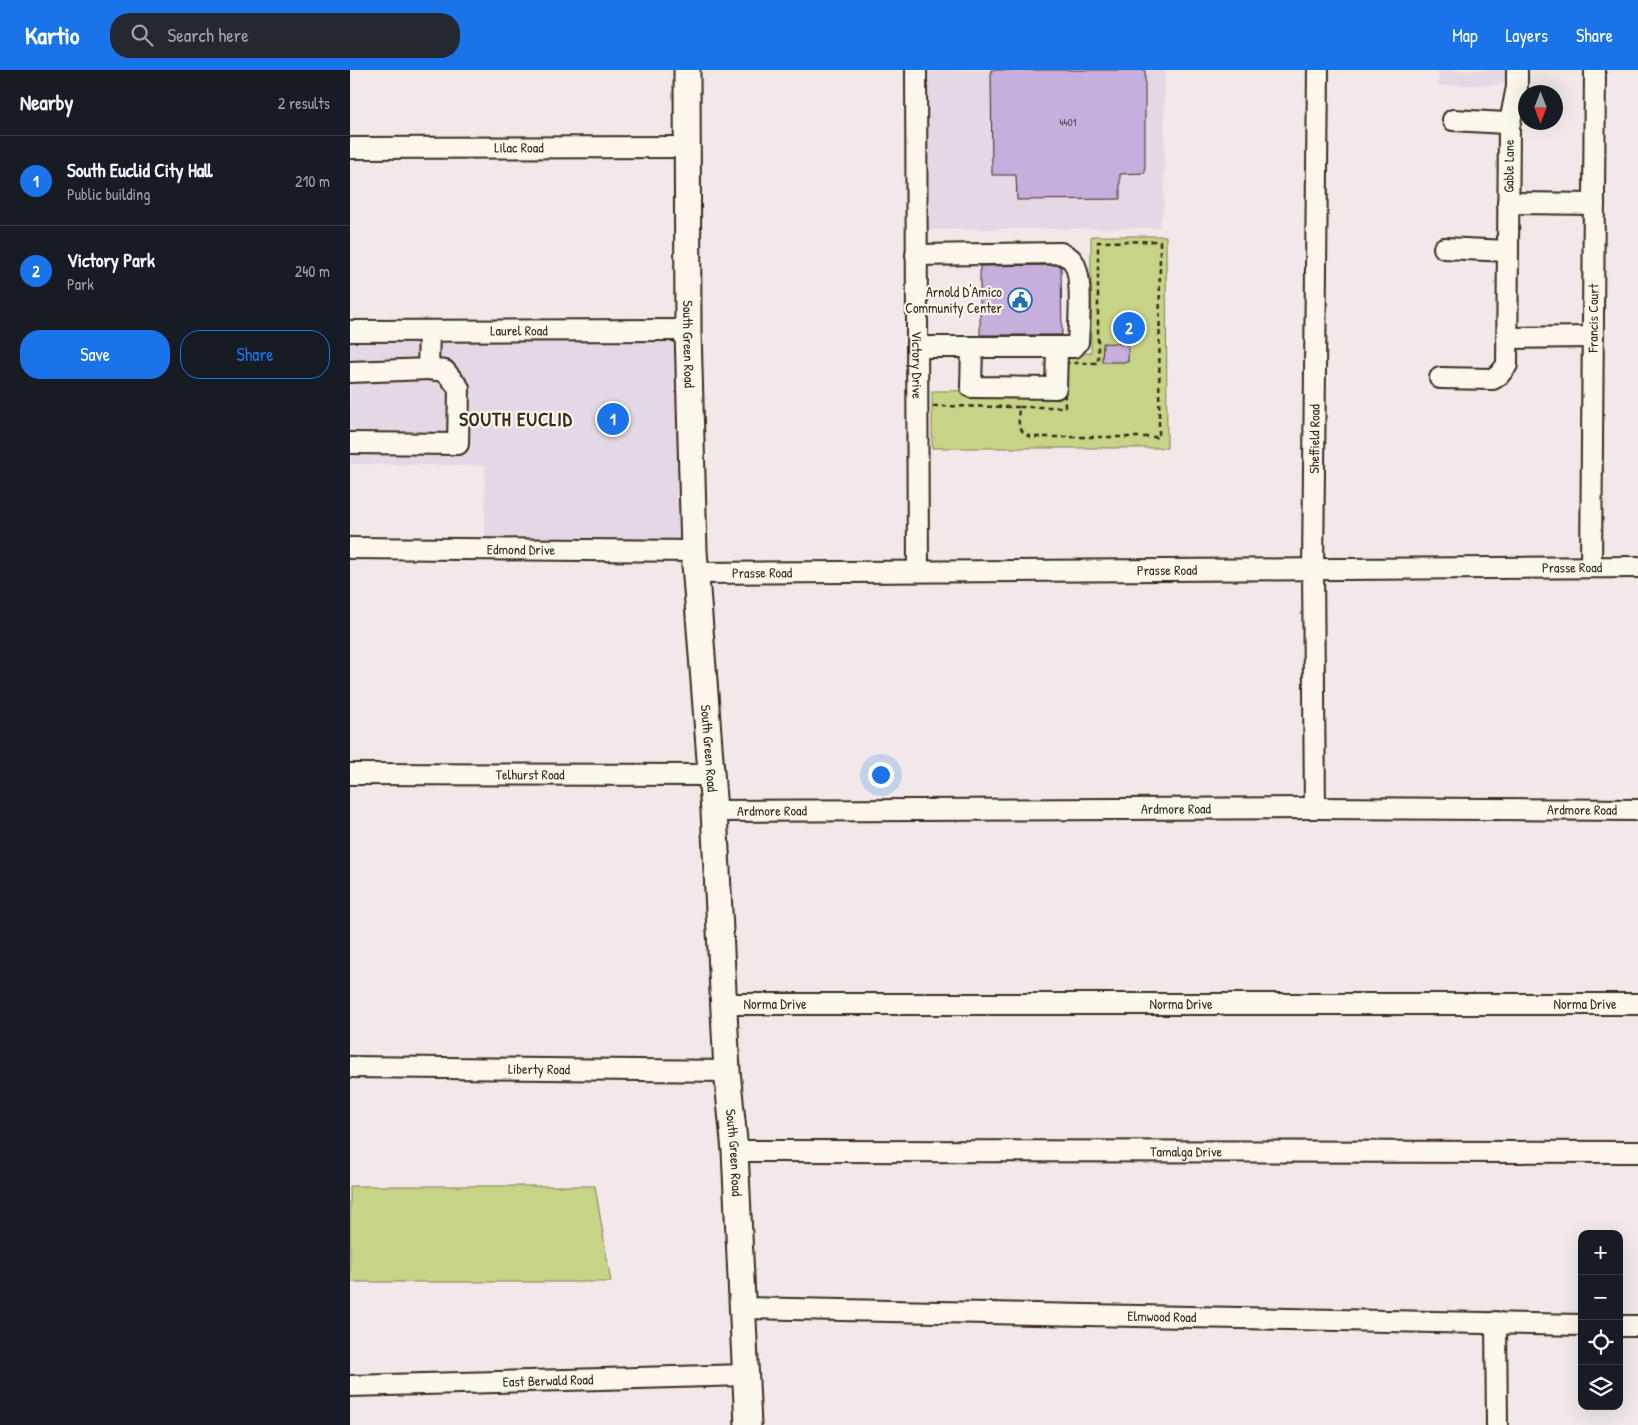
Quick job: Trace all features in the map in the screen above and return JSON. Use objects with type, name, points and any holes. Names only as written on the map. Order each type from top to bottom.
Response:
[{"type":"main road","name":"South Green Road","points":[[687,70],[688,330],[695,562],[714,811],[727,1071],[735,1151],[748,1425]]},
{"type":"street","name":"Victory Drive","points":[[916,70],[918,571]]},
{"type":"street","name":"Sheffield Road","points":[[1315,808],[1314,569],[1318,70]]},
{"type":"street","points":[[1509,127],[1517,86],[1517,70]]},
{"type":"street","name":"Francis Court","points":[[1591,567],[1596,70]]},
{"type":"street","name":"Gable Lane","points":[[1440,378],[1493,379],[1507,365],[1509,127],[1505,123],[1453,120]]},
{"type":"street","name":"Lilac Road","points":[[350,148],[688,147]]},
{"type":"street","name":"Gable Lane","points":[[1508,203],[1594,204]]},
{"type":"street","points":[[1444,248],[1508,250]]},
{"type":"street","points":[[916,255],[1061,253],[1072,259],[1079,278],[1078,342],[1074,347],[917,347]]},
{"type":"street","name":"Laurel Road","points":[[350,331],[688,330]]},
{"type":"street","points":[[428,369],[429,331]]},
{"type":"street","points":[[1507,338],[1593,337]]},
{"type":"street","points":[[972,347],[971,388],[1056,388],[1057,348]]},
{"type":"street","points":[[350,372],[428,369],[445,371],[459,388],[458,444],[350,443]]},
{"type":"street","name":"Edmond Drive","points":[[350,548],[695,562]]},
{"type":"street","name":"Prasse Road","points":[[695,562],[918,571],[1638,567]]},
{"type":"street","name":"Telhurst Road","points":[[350,774],[710,775]]},
{"type":"street","name":"Ardmore Road","points":[[714,811],[1315,808],[1638,810]]},
{"type":"street","name":"Norma Drive","points":[[723,1004],[1638,1004]]},
{"type":"street","name":"Liberty Road","points":[[350,1067],[727,1071]]},
{"type":"street","name":"Tamalga Drive","points":[[735,1151],[1638,1152]]},
{"type":"street","name":"Elmwood Road","points":[[742,1308],[1578,1325]]},
{"type":"street","points":[[1496,1322],[1497,1425]]},
{"type":"street","points":[[1623,1326],[1638,1326]]},
{"type":"street","name":"East Berwald Road","points":[[350,1386],[746,1374]]},
{"type":"path","points":[[932,406],[1064,407],[1064,363],[1098,363],[1098,242],[1160,241],[1159,437],[1032,437],[1022,430],[1019,425],[1019,407]]},
{"type":"shaded area","points":[[916,70],[1165,70],[1164,204],[1159,228],[916,230]]},
{"type":"shaded area","points":[[1438,70],[1524,70],[1524,84],[1438,86]]},
{"type":"shaded area","points":[[688,330],[694,551],[485,549],[485,466],[350,464],[350,331]]},
{"type":"green space","points":[[1091,236],[1166,236],[1167,448],[932,448],[932,391],[1062,390],[1062,353],[1091,353]]},
{"type":"green space","points":[[350,1186],[595,1186],[611,1282],[350,1282]]},
{"type":"building","points":[[991,70],[1145,70],[1145,173],[1120,174],[1120,199],[1017,200],[1016,175],[992,175]]},
{"type":"building","name":"Arnold D'Amico Community Center","points":[[980,266],[1061,266],[1062,335],[980,335]]},
{"type":"building","points":[[1103,343],[1128,344],[1128,362],[1102,362]]},
{"type":"place","name":"Arnold D'Amico Community Center","points":[[1020,300]]},
{"type":"place","name":"Victory Park","points":[[1129,328]]},
{"type":"place","name":"South Euclid City Hall","points":[[613,419]]},
{"type":"district","name":"SOUTH EUCLID","points":[[516,419]]}]
